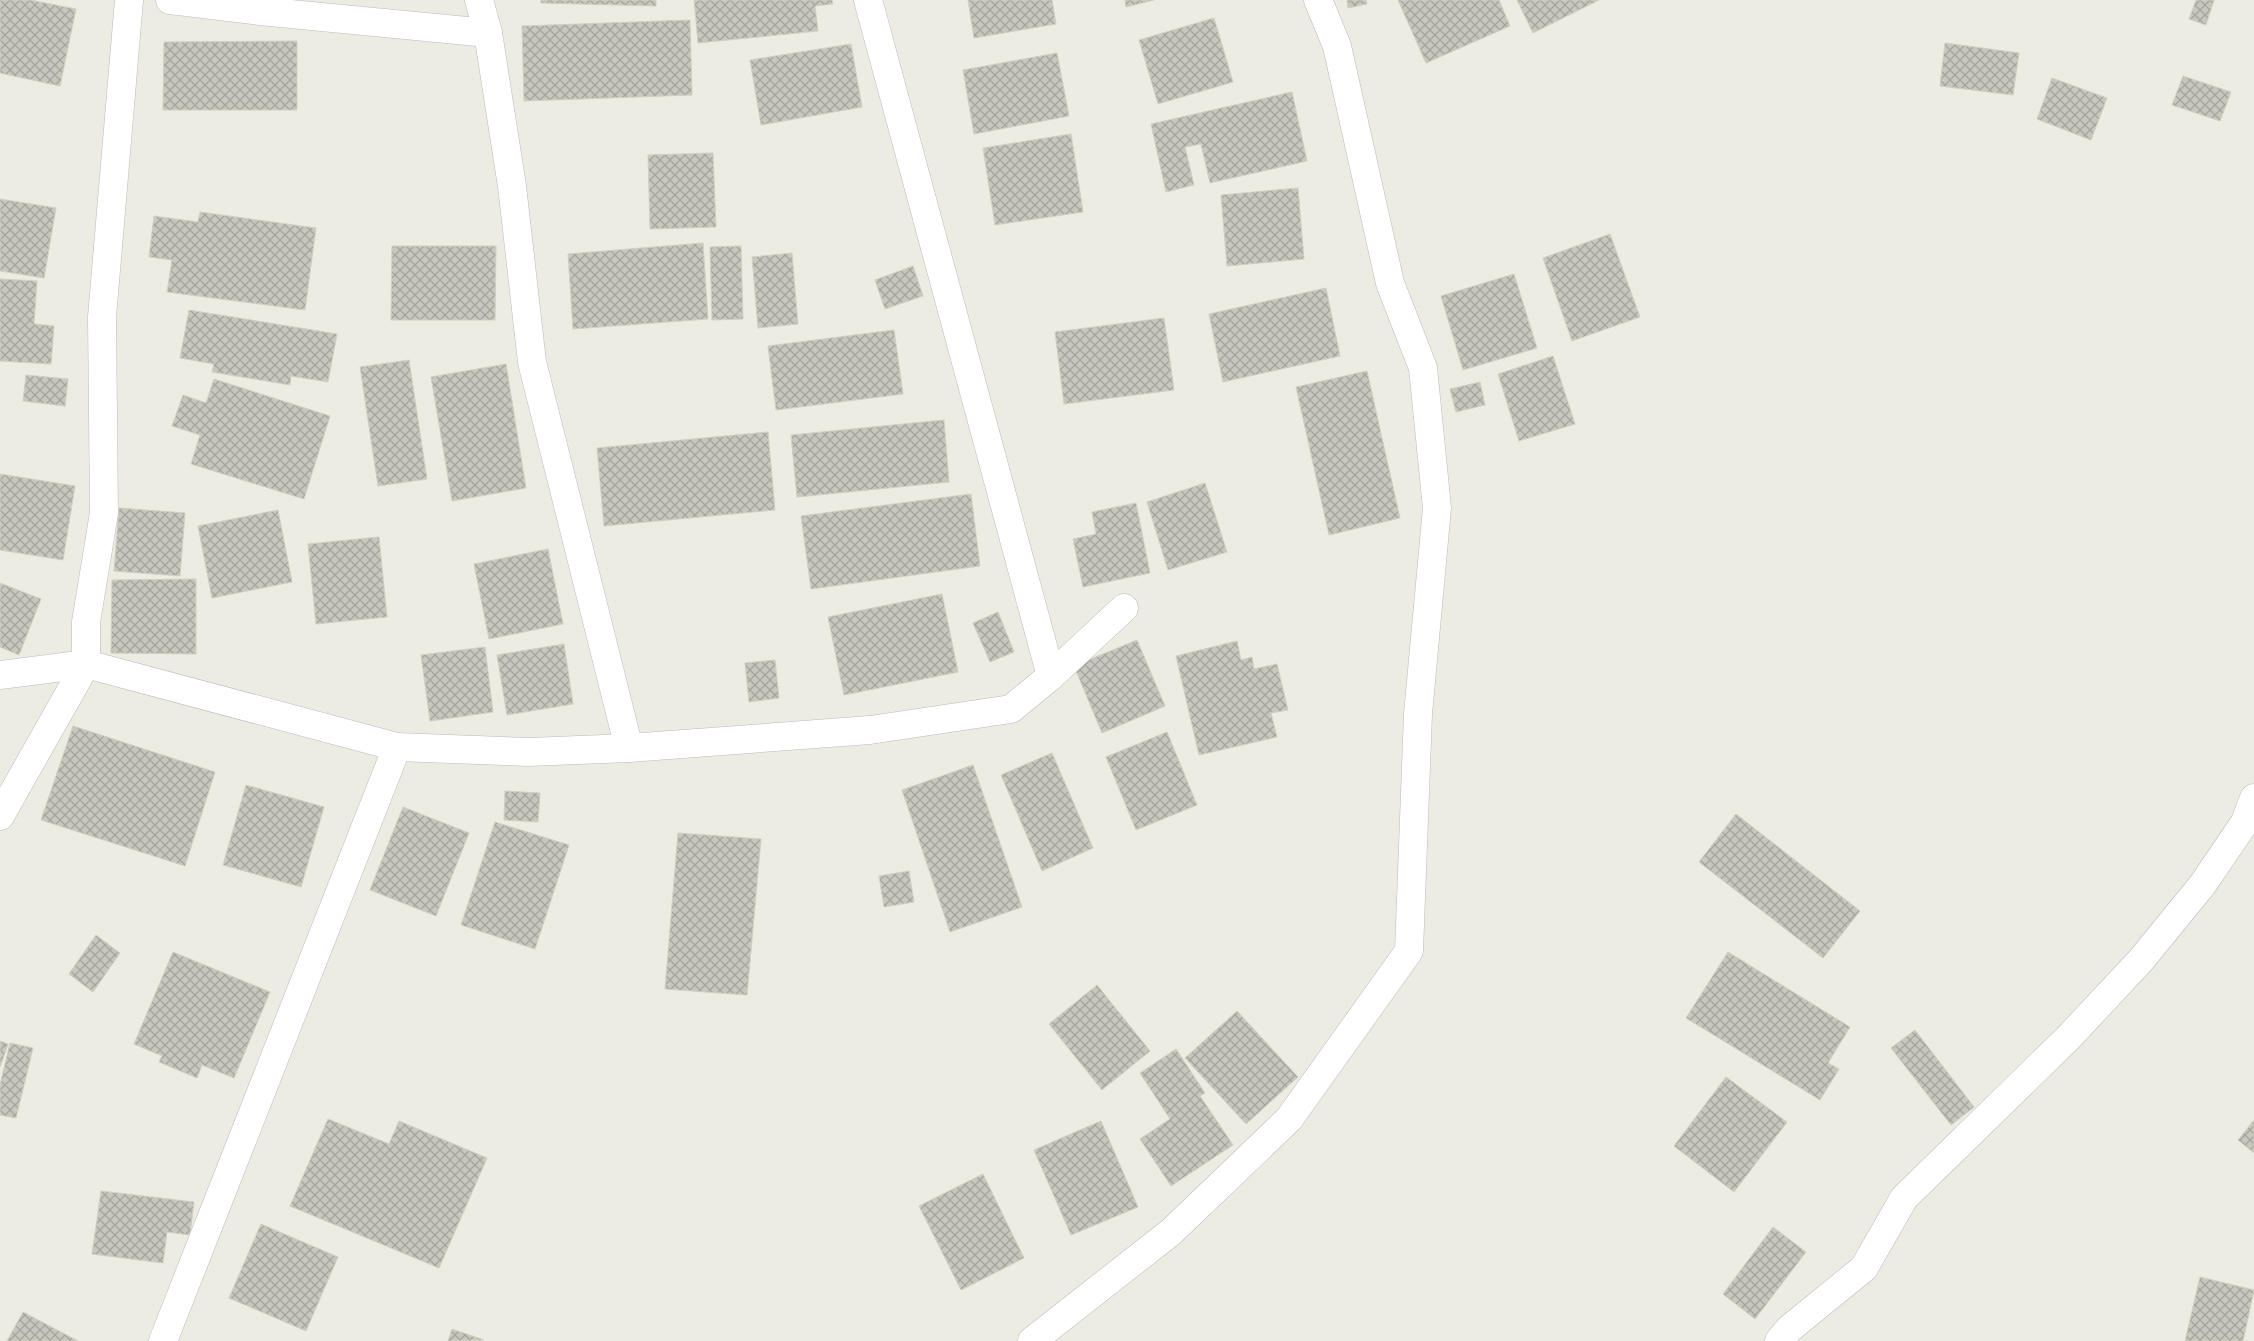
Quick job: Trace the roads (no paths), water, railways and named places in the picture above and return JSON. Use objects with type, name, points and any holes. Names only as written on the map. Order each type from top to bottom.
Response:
[{"type":"street","points":[[0,816],[86,664],[86,622],[104,513],[102,317],[129,0]]},
{"type":"street","points":[[170,0],[260,11],[488,32]]},
{"type":"street","points":[[479,0],[488,32],[512,186],[532,362],[630,748]]},
{"type":"street","points":[[868,0],[1051,676]]},
{"type":"street","points":[[1032,1341],[1171,1232],[1289,1119],[1409,951],[1418,714],[1437,508],[1423,368],[1390,282],[1337,46],[1318,0]]},
{"type":"street","points":[[0,675],[86,664],[397,747],[528,752],[630,748],[870,730],[1011,709],[1051,676],[1124,608]]},
{"type":"street","points":[[163,1341],[397,747]]},
{"type":"street","points":[[1779,1341],[1790,1329],[1864,1268],[1904,1198],[2069,1037],[2141,960],[2203,884],[2245,822],[2254,798]]}]
